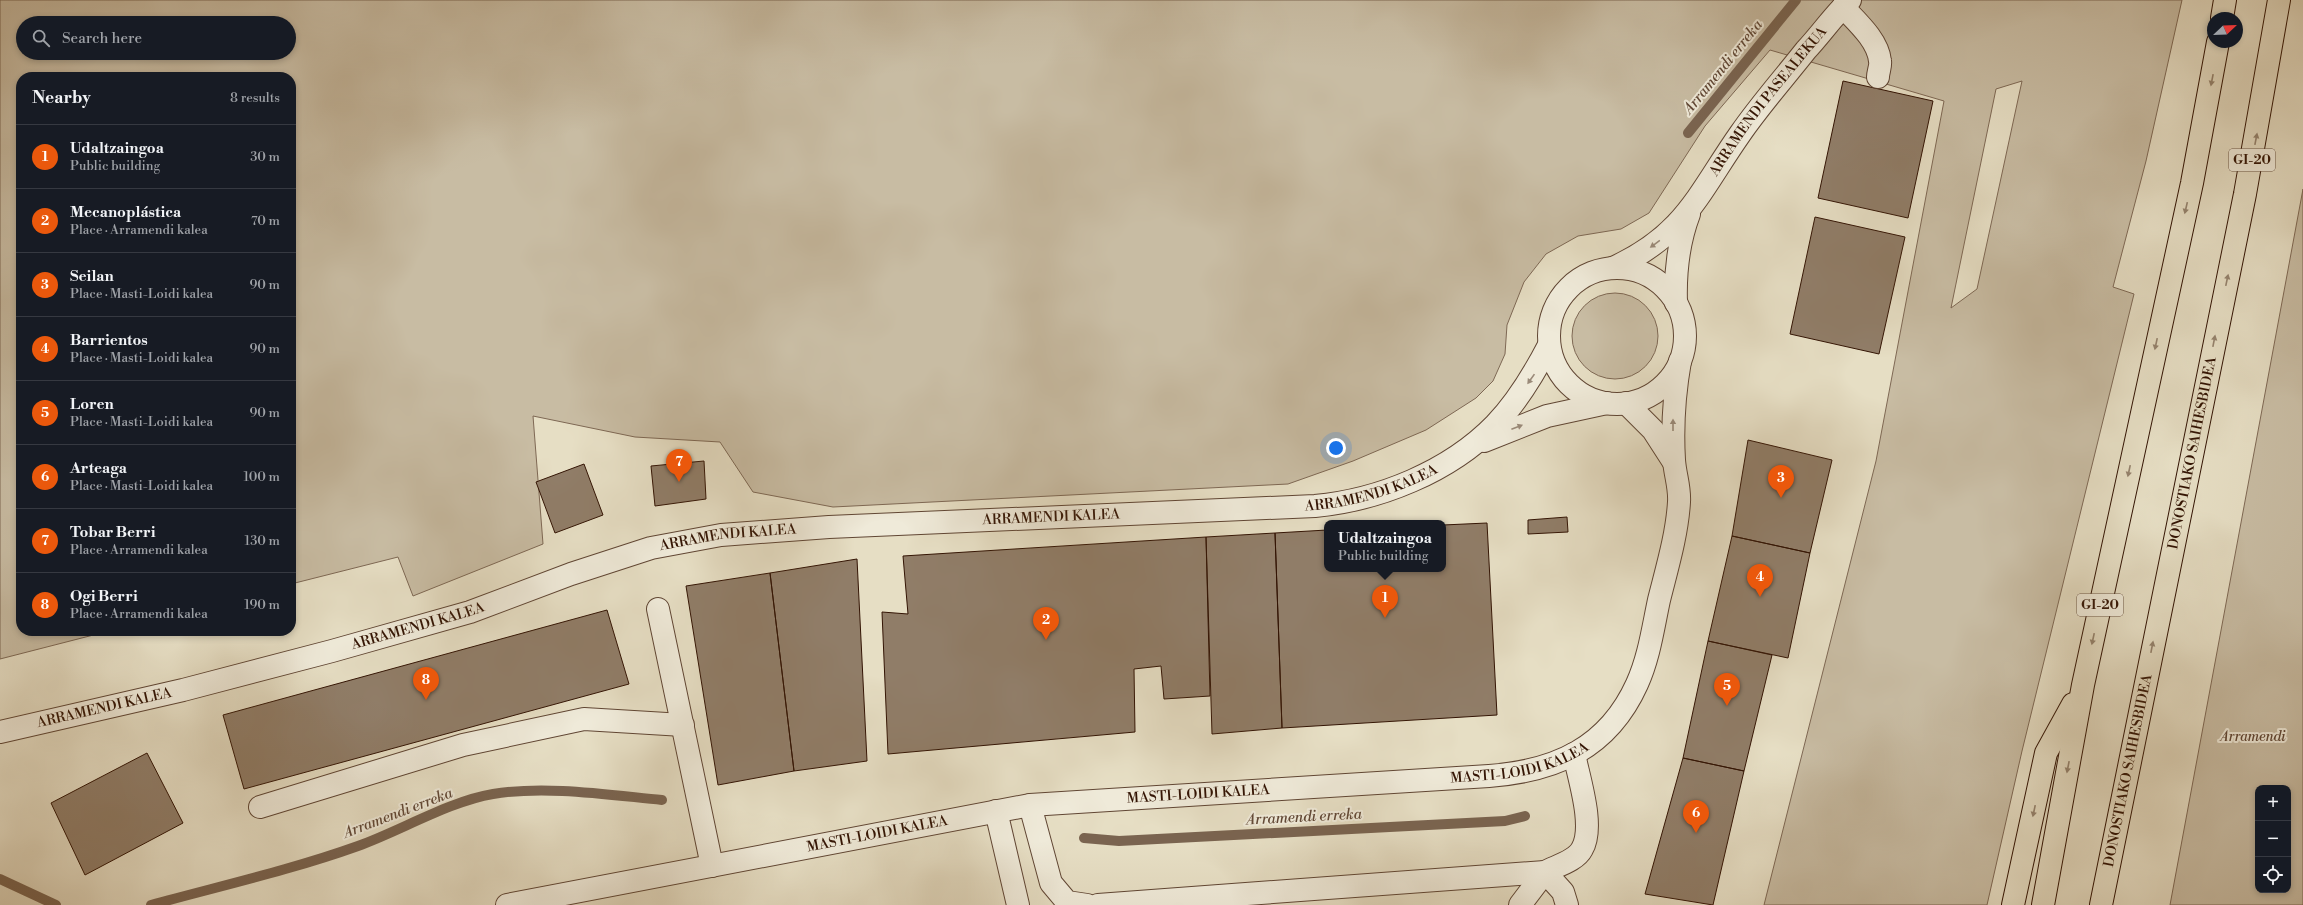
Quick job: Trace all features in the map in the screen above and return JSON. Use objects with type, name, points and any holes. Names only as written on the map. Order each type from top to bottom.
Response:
[{"type":"highway","points":[[2223,12],[2225,0]]},
{"type":"highway","name":"DONOSTIAKO SAIHESBIDEA","points":[[2101,905],[2247,186],[2279,0]]},
{"type":"highway","name":"GI-20","points":[[2043,905],[2083,685],[2192,184],[2217,48]]},
{"type":"highway","points":[[2014,905],[2046,754],[2083,685]]},
{"type":"street","points":[[1847,3],[1874,45],[1880,61],[1878,77]]},
{"type":"street","name":"ARRAMENDI PASEALEKUA","points":[[1613,268],[1636,257],[1657,243],[1676,226],[1692,207],[1741,132],[1847,3]]},
{"type":"street","name":"ARRAMENDI PASEALEKUA","points":[[1676,303],[1678,254],[1683,230],[1692,207]]},
{"type":"street","points":[[1613,268],[1629,269],[1648,275],[1664,287],[1676,303],[1684,325],[1684,345],[1680,361],[1671,377],[1659,389],[1644,398],[1616,403],[1588,397],[1572,387],[1555,364],[1549,345],[1550,325],[1554,309],[1562,295],[1582,277],[1597,270],[1613,268]]},
{"type":"street","name":"ARRAMENDI KALEA","points":[[0,732],[183,690],[406,630],[470,612],[571,574],[651,548],[721,535],[829,527],[1342,504],[1367,498],[1408,482],[1448,461],[1468,448],[1494,426],[1516,401],[1535,374],[1549,345]]},
{"type":"street","name":"MASTI-LOIDI KALEA","points":[[507,905],[1030,804],[1511,775],[1535,771],[1557,763],[1598,738],[1613,722],[1627,704],[1645,662],[1678,514],[1680,489],[1675,464],[1674,405],[1680,361]]},
{"type":"street","name":"ARRAMENDI KALEA","points":[[1468,448],[1547,416],[1616,403]]},
{"type":"street","name":"MASTI-LOIDI KALEA","points":[[1616,403],[1653,430],[1675,464]]},
{"type":"street","points":[[658,609],[712,866]]},
{"type":"street","points":[[260,807],[463,745],[584,719],[683,725]]},
{"type":"street","points":[[1098,905],[1545,872],[1571,860],[1582,850],[1586,834],[1585,808],[1574,754]]},
{"type":"street","points":[[1030,804],[1051,883],[1067,902],[1087,905]]},
{"type":"street","points":[[996,810],[1018,905]]},
{"type":"street","points":[[1520,905],[1545,872]]},
{"type":"street","points":[[1545,872],[1563,892],[1567,905]]},
{"type":"green space","points":[[0,0],[2182,0],[2146,161],[2113,287],[2134,294],[2022,751],[1987,905],[1764,905],[1876,461],[1944,101],[1770,50],[1705,126],[1649,213],[1621,229],[1578,236],[1546,254],[1524,282],[1507,325],[1505,354],[1493,381],[1476,398],[1426,430],[1353,461],[1288,484],[833,507],[753,492],[720,442],[635,437],[533,416],[543,544],[413,596],[398,557],[296,583],[296,72],[16,72],[16,636],[90,636],[0,659]],"holes":[[[2022,81],[1977,289],[1951,308],[1996,89]]]},
{"type":"green space","name":"Arramendi","points":[[2303,189],[2303,905],[2170,905]]},
{"type":"green space","points":[[1615,293],[1632,296],[1646,305],[1655,319],[1658,336],[1655,353],[1646,367],[1632,376],[1615,379],[1598,376],[1584,367],[1575,353],[1572,336],[1575,319],[1584,305],[1598,296]]},
{"type":"building","points":[[1843,81],[1933,101],[1908,218],[1818,198]]},
{"type":"building","points":[[1815,217],[1905,237],[1879,354],[1790,334]]},
{"type":"building","points":[[1748,440],[1832,460],[1810,553],[1732,536]]},
{"type":"building","points":[[704,461],[706,499],[655,506],[651,466]]},
{"type":"building","points":[[584,464],[603,515],[555,533],[536,482]]},
{"type":"building","points":[[1567,517],[1568,532],[1528,534],[1528,520]]},
{"type":"building","points":[[1487,523],[1497,715],[1282,728],[1275,533],[1324,530],[1324,572],[1446,572],[1446,525]]},
{"type":"building","points":[[1275,533],[1282,728],[1212,734],[1206,537]]},
{"type":"building","points":[[1732,536],[1810,553],[1788,658],[1708,641]]},
{"type":"building","points":[[1206,537],[1210,696],[1164,699],[1161,666],[1134,669],[1135,732],[888,754],[882,612],[908,614],[903,556]]},
{"type":"building","points":[[857,559],[867,761],[794,771],[770,573]]},
{"type":"building","points":[[770,573],[794,771],[718,785],[686,586]]},
{"type":"building","points":[[607,610],[629,684],[244,789],[223,715]]},
{"type":"building","points":[[1708,641],[1772,655],[1744,771],[1683,758]]},
{"type":"building","points":[[147,753],[183,823],[85,875],[51,803]]},
{"type":"building","points":[[1683,758],[1744,771],[1713,905],[1645,894]]},
{"type":"waterway","name":"Arramendi erreka","points":[[1688,133],[1796,0]]},
{"type":"waterway","name":"Arramendi erreka","points":[[151,905],[333,855],[374,840],[460,803],[493,794],[534,790],[578,792],[662,800]]},
{"type":"waterway","name":"Arramendi erreka","points":[[1084,838],[1119,841],[1505,821],[1525,816]]},
{"type":"waterway","name":"Arramendi erreka","points":[[0,879],[56,905]]},
{"type":"place","name":"Tobar Berri","points":[[679,482]]},
{"type":"place","name":"Seilan","points":[[1781,498]]},
{"type":"place","name":"Barrientos","points":[[1760,597]]},
{"type":"place","name":"Udaltzaingoa","points":[[1385,618]]},
{"type":"place","name":"Mecanoplástica","points":[[1046,640]]},
{"type":"place","name":"Ogi Berri","points":[[426,700]]},
{"type":"place","name":"Loren","points":[[1727,706]]},
{"type":"place","name":"Arteaga","points":[[1696,833]]}]
